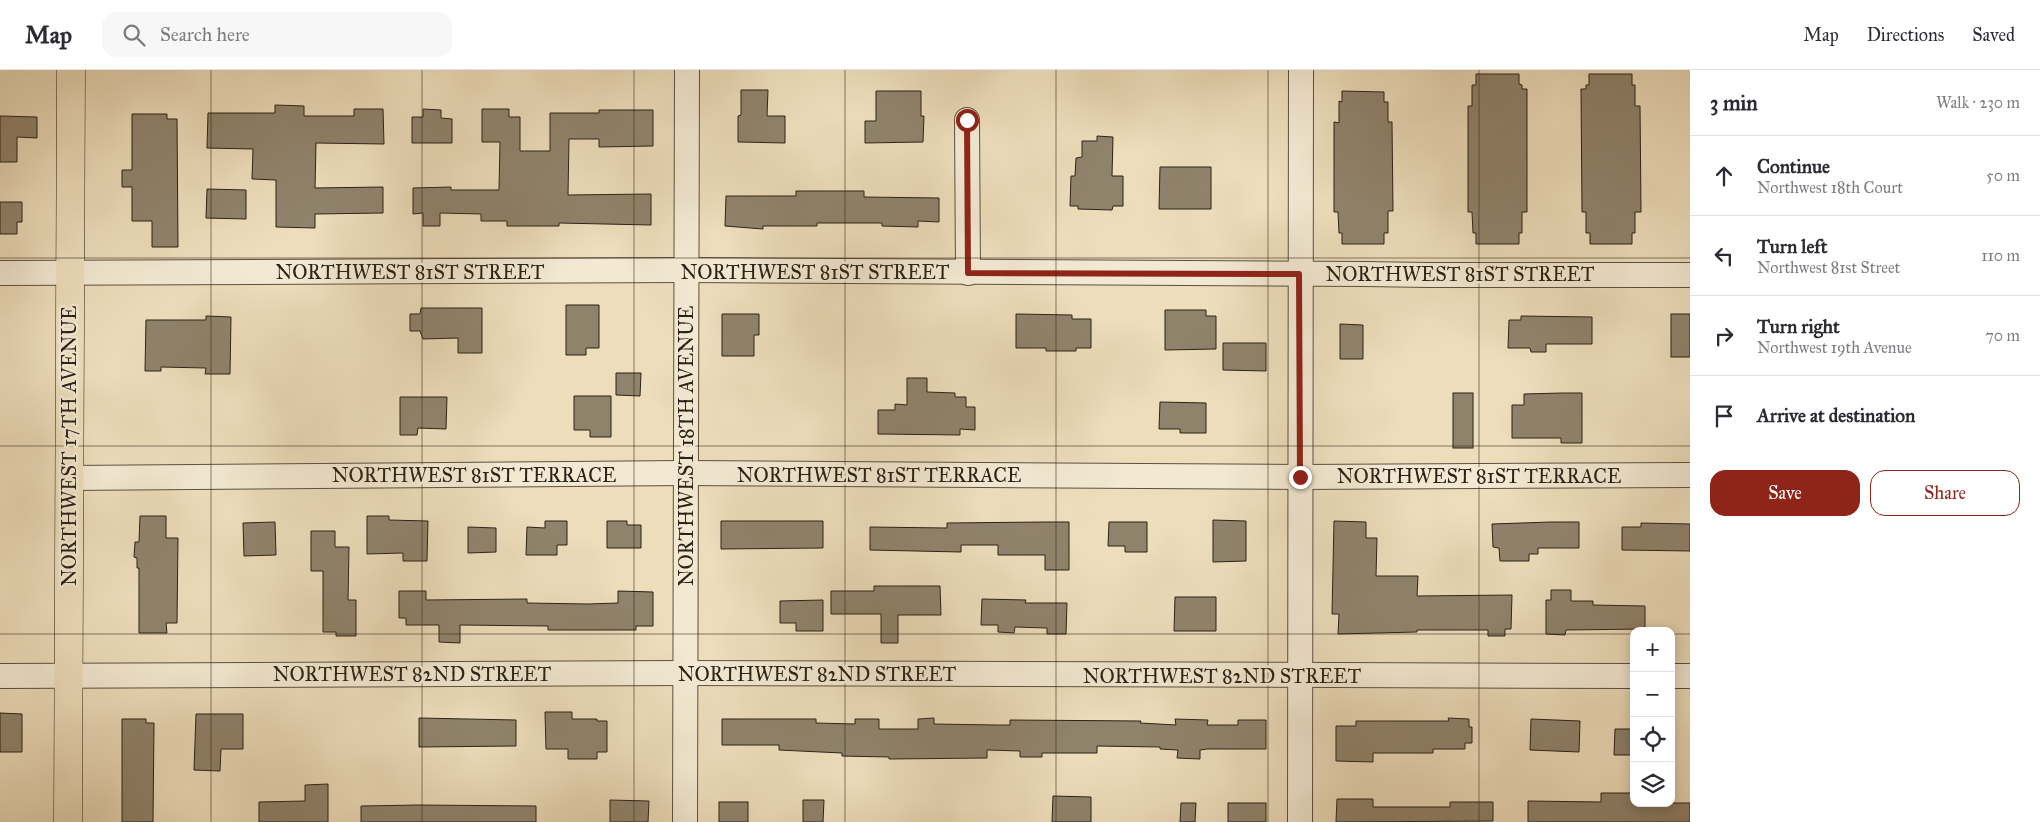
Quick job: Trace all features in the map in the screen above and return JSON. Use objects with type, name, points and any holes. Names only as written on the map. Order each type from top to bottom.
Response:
[{"type":"main road","name":"NORTHWEST 17TH AVENUE","points":[[68,822],[71,70]]},
{"type":"street","name":"NORTHWEST 18TH AVENUE","points":[[685,822],[688,270],[687,70]]},
{"type":"street","points":[[1300,70],[1299,274],[1302,676],[1300,822]]},
{"type":"street","points":[[967,120],[968,273]]},
{"type":"street","name":"NORTHWEST 81ST STREET","points":[[0,273],[688,270],[968,273],[1690,275]]},
{"type":"street","name":"NORTHWEST 81ST TERRACE","points":[[68,478],[686,474],[1300,477],[1690,475]]},
{"type":"street","name":"NORTHWEST 82ND STREET","points":[[0,676],[685,673],[1630,676]]},
{"type":"street","points":[[1675,676],[1690,676]]},
{"type":"building","points":[[1476,74],[1519,74],[1519,84],[1522,85],[1522,89],[1527,89],[1527,212],[1522,212],[1522,233],[1519,233],[1519,244],[1476,244],[1476,233],[1473,233],[1472,212],[1468,212],[1468,106],[1472,106],[1472,85],[1476,85]]},
{"type":"building","points":[[1589,74],[1632,74],[1632,85],[1635,85],[1635,106],[1640,106],[1641,212],[1635,212],[1635,233],[1632,233],[1632,244],[1590,244],[1590,233],[1586,233],[1586,212],[1582,212],[1581,89],[1586,89],[1586,85],[1589,85]]},
{"type":"building","points":[[741,90],[768,90],[767,116],[785,116],[785,143],[738,142]]},
{"type":"building","points":[[876,91],[921,91],[921,116],[924,116],[923,142],[865,143],[865,121],[876,121]]},
{"type":"building","points":[[1342,91],[1384,92],[1384,102],[1388,102],[1388,122],[1392,122],[1393,211],[1388,211],[1388,233],[1384,233],[1384,244],[1342,244],[1342,233],[1339,233],[1338,212],[1334,212],[1334,122],[1339,123],[1339,101],[1342,102]]},
{"type":"building","points":[[275,105],[304,106],[304,116],[354,116],[354,109],[383,109],[384,144],[316,143],[315,188],[383,187],[383,213],[315,214],[315,228],[276,227],[276,180],[252,179],[253,149],[207,148],[208,113],[275,113]]},
{"type":"building","points":[[423,109],[441,110],[441,118],[452,119],[452,143],[412,143],[412,117],[423,117]]},
{"type":"building","points":[[482,109],[509,109],[509,117],[520,117],[520,151],[550,151],[550,113],[599,113],[599,110],[653,110],[653,146],[599,147],[599,139],[569,139],[568,195],[651,194],[651,225],[559,223],[559,226],[507,226],[507,221],[481,221],[481,214],[440,213],[440,226],[423,226],[423,213],[413,214],[413,188],[451,187],[451,190],[499,190],[500,142],[482,142]]},
{"type":"building","points":[[132,114],[167,114],[167,119],[177,119],[178,247],[152,247],[152,221],[132,221],[132,187],[122,187],[122,170],[132,170]]},
{"type":"building","points":[[0,116],[37,117],[37,138],[17,137],[17,162],[0,162]]},
{"type":"building","points":[[1097,136],[1113,137],[1112,176],[1123,176],[1123,206],[1113,206],[1112,210],[1078,209],[1078,206],[1070,206],[1071,176],[1075,176],[1076,158],[1082,157],[1082,141],[1097,141]]},
{"type":"building","points":[[1160,167],[1211,167],[1211,209],[1159,209]]},
{"type":"building","points":[[207,189],[246,190],[246,219],[206,218]]},
{"type":"building","points":[[796,191],[864,191],[864,197],[939,198],[939,222],[918,221],[918,227],[882,226],[882,223],[817,223],[817,226],[763,226],[763,229],[725,226],[726,196],[796,196]]},
{"type":"building","points":[[0,202],[22,202],[22,222],[17,222],[17,234],[0,234]]},
{"type":"building","points":[[566,305],[599,305],[599,348],[586,348],[586,355],[566,355]]},
{"type":"building","points":[[421,308],[482,308],[482,353],[458,353],[458,338],[423,339],[420,331],[410,331],[410,314],[420,314]]},
{"type":"building","points":[[1165,310],[1206,310],[1206,316],[1216,316],[1216,349],[1165,350]]},
{"type":"building","points":[[722,314],[759,314],[759,335],[754,335],[754,356],[722,356]]},
{"type":"building","points":[[1016,314],[1072,315],[1072,319],[1091,319],[1091,348],[1076,348],[1076,351],[1046,351],[1046,348],[1016,348]]},
{"type":"building","points":[[1671,314],[1690,314],[1690,357],[1671,357]]},
{"type":"building","points":[[206,316],[231,317],[230,374],[205,374],[206,368],[161,367],[161,371],[145,371],[146,320],[206,320]]},
{"type":"building","points":[[1521,316],[1592,317],[1592,344],[1546,344],[1546,352],[1531,352],[1530,348],[1508,348],[1509,320],[1521,320]]},
{"type":"building","points":[[1340,324],[1363,325],[1363,359],[1340,359]]},
{"type":"building","points":[[1223,343],[1266,343],[1266,371],[1223,370]]},
{"type":"building","points":[[616,373],[641,373],[640,396],[616,395]]},
{"type":"building","points":[[907,378],[927,378],[927,392],[955,393],[955,397],[966,397],[966,407],[975,407],[975,430],[960,429],[960,435],[878,434],[878,410],[895,410],[895,404],[907,405]]},
{"type":"building","points":[[1453,393],[1473,393],[1473,448],[1453,448]]},
{"type":"building","points":[[1582,393],[1582,443],[1561,443],[1561,438],[1512,438],[1512,405],[1524,405],[1524,394]]},
{"type":"building","points":[[574,396],[611,396],[611,437],[590,437],[590,430],[574,430]]},
{"type":"building","points":[[400,397],[447,397],[446,429],[418,428],[417,435],[400,435]]},
{"type":"building","points":[[1160,402],[1206,403],[1206,433],[1180,433],[1180,429],[1159,429]]},
{"type":"building","points":[[140,516],[166,516],[166,538],[178,538],[177,623],[166,623],[167,633],[139,633],[139,568],[137,568],[137,558],[134,557],[135,542],[139,542]]},
{"type":"building","points":[[367,516],[389,516],[389,520],[428,521],[427,561],[403,561],[403,553],[367,554]]},
{"type":"building","points":[[1213,520],[1246,521],[1246,561],[1213,562]]},
{"type":"building","points":[[545,521],[567,521],[567,545],[557,545],[557,555],[526,555],[527,527],[545,528]]},
{"type":"building","points":[[607,521],[627,521],[627,525],[641,525],[641,548],[607,548]]},
{"type":"building","points":[[721,521],[823,521],[823,548],[721,549]]},
{"type":"building","points":[[1334,521],[1366,522],[1366,538],[1377,538],[1376,576],[1418,576],[1417,596],[1512,595],[1511,629],[1505,629],[1505,636],[1488,636],[1488,630],[1417,630],[1417,632],[1338,634],[1339,614],[1332,614]]},
{"type":"building","points":[[275,522],[276,555],[244,556],[243,523]]},
{"type":"building","points":[[1069,522],[1069,570],[1045,570],[1045,555],[998,555],[998,545],[961,545],[961,552],[870,550],[870,527],[947,528],[947,523]]},
{"type":"building","points":[[1109,522],[1147,522],[1147,552],[1125,552],[1125,546],[1108,546]]},
{"type":"building","points":[[1579,522],[1579,548],[1538,548],[1538,554],[1529,554],[1529,561],[1500,561],[1499,548],[1493,547],[1492,524]]},
{"type":"building","points":[[1641,523],[1690,524],[1690,551],[1622,550],[1622,527],[1641,527]]},
{"type":"building","points":[[468,527],[496,528],[496,552],[468,553]]},
{"type":"building","points":[[311,531],[335,531],[335,547],[349,547],[348,600],[356,600],[356,636],[336,636],[336,632],[323,632],[323,571],[311,571]]},
{"type":"building","points":[[874,586],[940,586],[941,615],[898,615],[898,643],[881,643],[881,614],[831,614],[831,591],[874,591]]},
{"type":"building","points":[[1551,590],[1571,590],[1571,601],[1593,601],[1593,605],[1645,606],[1645,627],[1630,627],[1630,629],[1566,630],[1565,635],[1546,634],[1546,600],[1551,600]]},
{"type":"building","points":[[399,591],[426,591],[426,600],[527,599],[527,603],[588,604],[618,603],[618,591],[653,592],[653,626],[636,626],[636,630],[548,630],[548,626],[460,625],[460,643],[439,642],[439,625],[406,625],[406,618],[399,618]]},
{"type":"building","points":[[1175,597],[1216,597],[1216,631],[1174,631]]},
{"type":"building","points":[[982,599],[1026,600],[1025,603],[1067,603],[1066,634],[1047,634],[1047,628],[1015,627],[1014,633],[998,632],[998,625],[981,625]]},
{"type":"building","points":[[823,600],[823,631],[796,631],[796,623],[780,623],[780,601]]},
{"type":"building","points":[[545,712],[572,712],[572,719],[607,721],[607,752],[597,752],[597,759],[568,759],[568,749],[546,749]]},
{"type":"building","points":[[0,713],[22,714],[22,752],[0,752]]},
{"type":"building","points":[[196,714],[243,714],[243,749],[221,749],[220,771],[194,770]]},
{"type":"building","points":[[419,718],[516,720],[516,746],[419,747]]},
{"type":"building","points":[[934,718],[934,724],[997,725],[1010,725],[1010,720],[1141,721],[1140,723],[1176,725],[1175,719],[1208,720],[1207,725],[1238,725],[1238,720],[1266,720],[1266,749],[1200,750],[1200,759],[1177,758],[1178,750],[1160,749],[1160,747],[1097,746],[1097,753],[1042,753],[1042,757],[1020,757],[1020,751],[987,750],[987,758],[889,759],[889,757],[842,756],[842,753],[779,750],[779,745],[722,745],[722,719],[816,719],[816,723],[855,724],[855,719],[879,719],[879,729],[918,729],[918,719]]},
{"type":"building","points":[[1448,718],[1469,719],[1469,727],[1472,727],[1472,743],[1465,743],[1465,749],[1433,749],[1433,753],[1373,753],[1373,762],[1336,761],[1336,726],[1356,726],[1356,721],[1449,721]]},
{"type":"building","points":[[122,719],[146,719],[146,723],[154,723],[153,822],[122,822]]},
{"type":"building","points":[[1531,719],[1580,721],[1579,752],[1530,750]]},
{"type":"building","points":[[1615,729],[1630,729],[1630,755],[1614,755]]},
{"type":"building","points":[[328,784],[328,822],[259,822],[259,802],[305,801],[305,785]]},
{"type":"building","points":[[1601,793],[1630,793],[1630,807],[1675,807],[1675,803],[1690,803],[1690,822],[1528,822],[1528,801],[1601,802]]},
{"type":"building","points":[[1053,796],[1091,797],[1091,822],[1052,822]]},
{"type":"building","points":[[1337,799],[1373,799],[1373,807],[1450,807],[1450,802],[1493,802],[1493,821],[1336,822]]},
{"type":"building","points":[[610,800],[649,801],[648,822],[610,822]]},
{"type":"building","points":[[803,800],[824,800],[823,822],[803,822]]},
{"type":"building","points":[[719,802],[748,802],[748,822],[719,822]]},
{"type":"building","points":[[1181,803],[1196,803],[1195,822],[1180,822]]},
{"type":"building","points":[[1228,803],[1266,803],[1266,822],[1228,822]]},
{"type":"building","points":[[361,806],[536,806],[536,822],[361,822]]},
{"type":"route","points":[[967,120],[968,273],[1299,274],[1300,477]]}]
